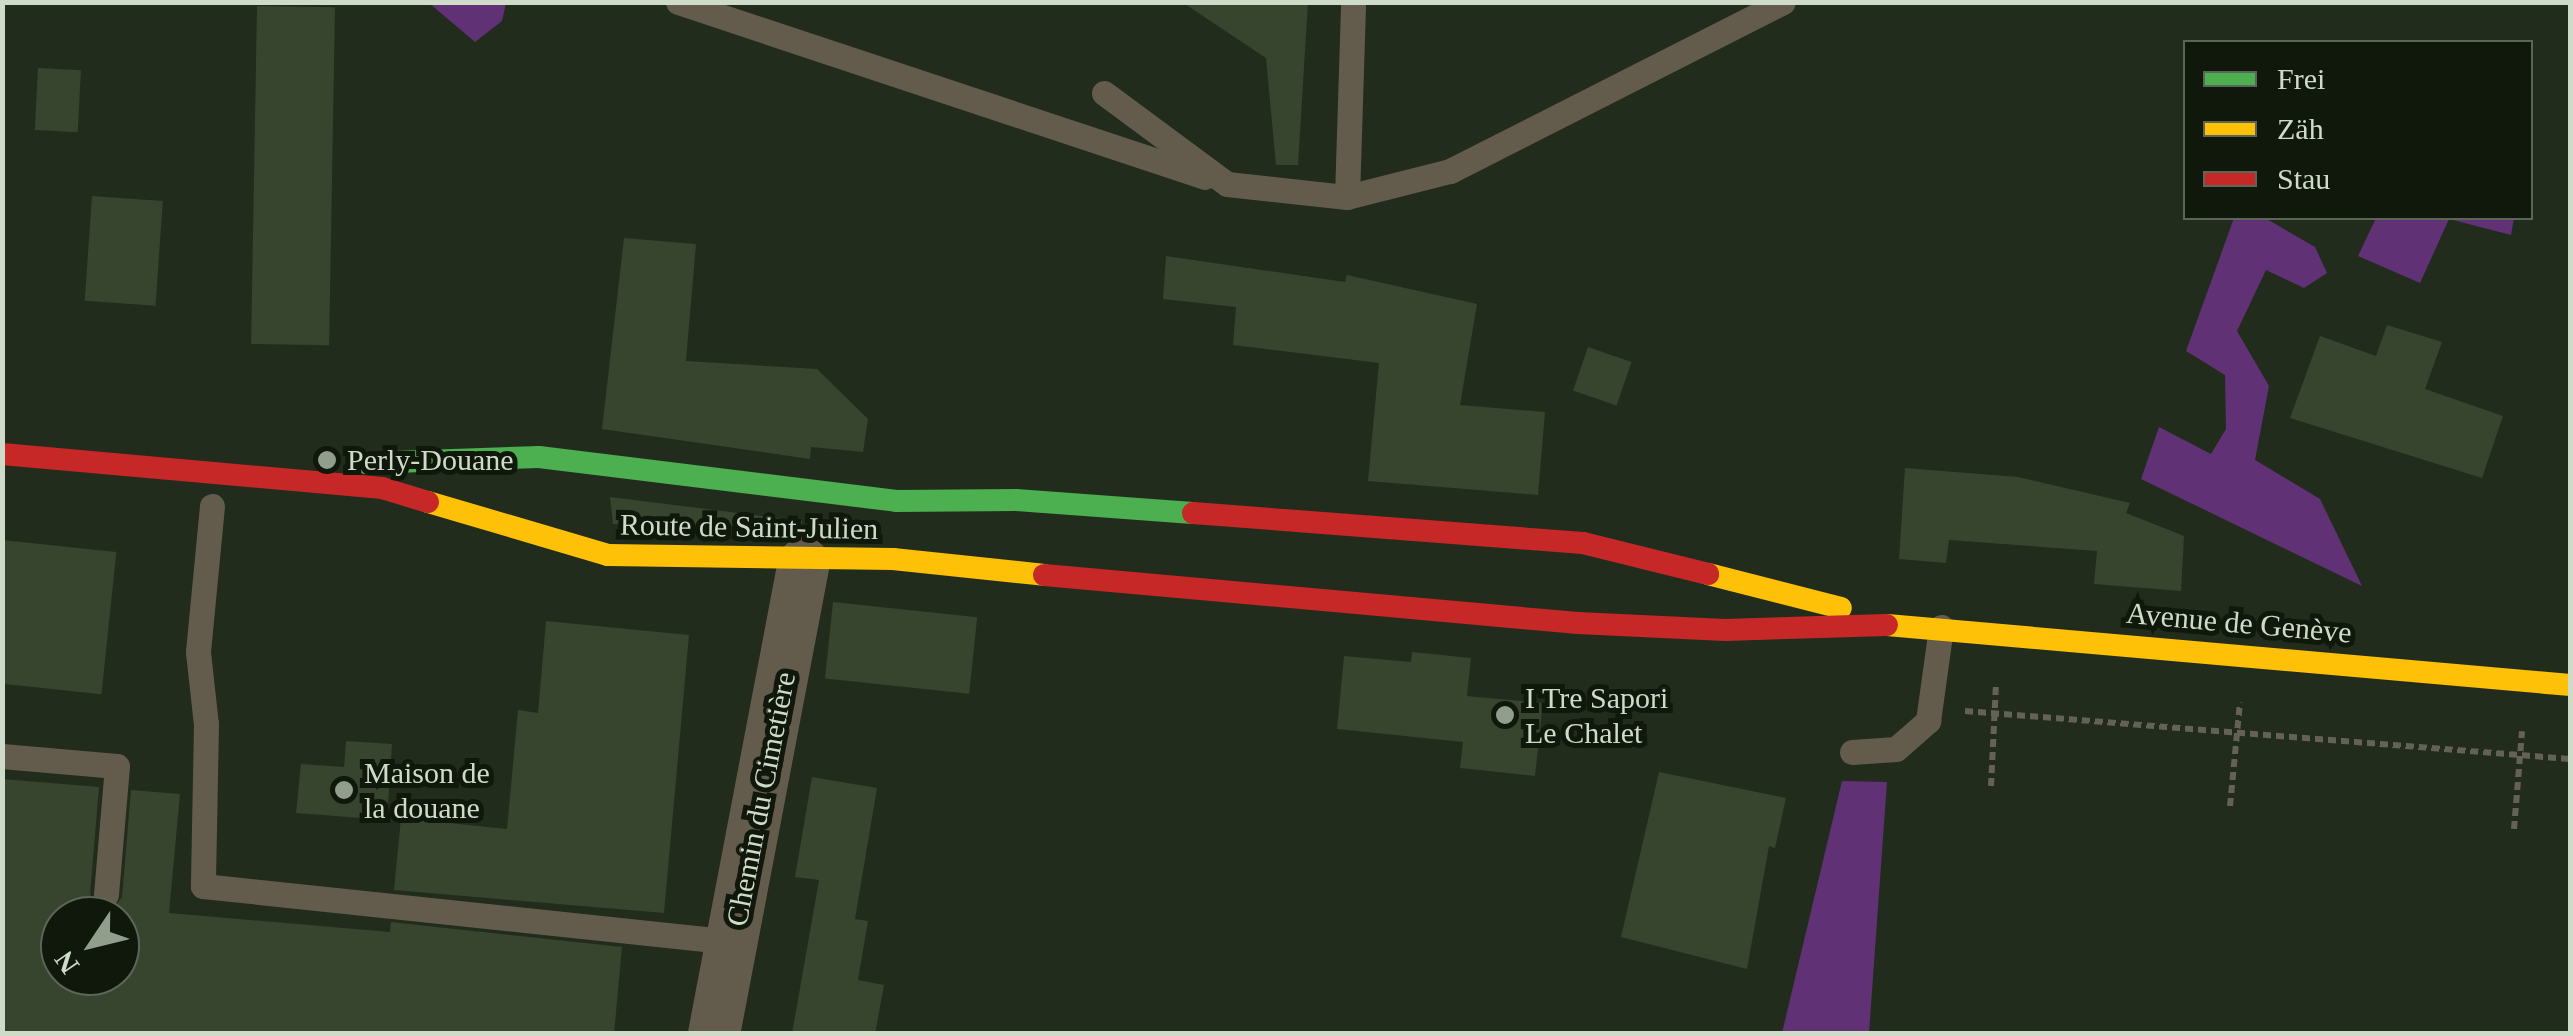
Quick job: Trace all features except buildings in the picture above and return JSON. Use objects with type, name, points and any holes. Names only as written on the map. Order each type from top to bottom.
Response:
[{"type":"main road","name":"Route de Saint-Julien","points":[[2,436],[398,465],[538,457],[894,530],[1112,583],[1383,611]]},
{"type":"main road","name":"Route de Saint-Julien","points":[[2,454],[382,488],[608,556],[804,564],[894,530],[1016,500],[1384,525]]},
{"type":"main road","points":[[1292,600],[1300,519]]},
{"type":"main road","name":"Avenue de Genève","points":[[1384,525],[1583,542],[1902,624]]},
{"type":"main road","points":[[1660,627],[1672,567]]},
{"type":"main road","name":"Avenue de Genève","points":[[1383,611],[1660,627],[1902,624],[2570,684]]},
{"type":"street","name":"Chemin du Cimetière","points":[[714,1034],[804,564]]},
{"type":"lane","points":[[678,2],[1227,184],[1347,197],[1450,171],[1782,2]]},
{"type":"lane","points":[[1347,197],[1353,2]]},
{"type":"lane","points":[[1104,94],[1227,184]]},
{"type":"lane","points":[[212,506],[198,652],[206,724],[203,886],[733,942]]},
{"type":"lane","points":[[1852,752],[1910,741],[1936,702],[1940,627]]},
{"type":"lane","points":[[2,756],[117,766],[106,895]]},
{"type":"path","points":[[1991,786],[2000,632]]},
{"type":"path","points":[[2230,806],[2245,653]]},
{"type":"path","points":[[2514,830],[2529,678]]},
{"type":"path","points":[[1936,702],[1994,713],[2236,729],[2570,759]]},
{"type":"shaded area","points":[[429,3],[506,3],[502,21],[475,42]]},
{"type":"shaded area","points":[[2233,220],[2268,220],[2315,247],[2327,273],[2304,288],[2266,270],[2237,331],[2269,386],[2255,460],[2320,499],[2362,586],[2141,479],[2159,427],[2211,454],[2226,429],[2225,375],[2186,351]]},
{"type":"shaded area","points":[[2375,220],[2449,220],[2420,283],[2358,256]]},
{"type":"shaded area","points":[[2453,220],[2514,220],[2511,235]]},
{"type":"shaded area","points":[[1842,781],[1887,782],[1869,1033],[1782,1033]]},
{"type":"traffic: fast","points":[[365,463],[539,457],[896,501],[1016,500],[1193,513]]},
{"type":"traffic: slow","points":[[428,502],[608,555],[893,559],[1044,575]]},
{"type":"traffic: slow","points":[[1708,574],[1841,608]]},
{"type":"traffic: slow","points":[[1887,625],[2570,685]]},
{"type":"traffic: jam","points":[[2,454],[382,488],[428,502]]},
{"type":"traffic: jam","points":[[1193,513],[1583,543],[1708,574]]},
{"type":"traffic: jam","points":[[1044,575],[1578,623],[1725,630],[1887,625]]},
{"type":"place","name":"Perly-Douane","points":[[327,460]]},
{"type":"place","name":"I Tre Sapori Le Chalet","points":[[1505,715]]},
{"type":"place","name":"Maison de la douane","points":[[344,790]]}]
